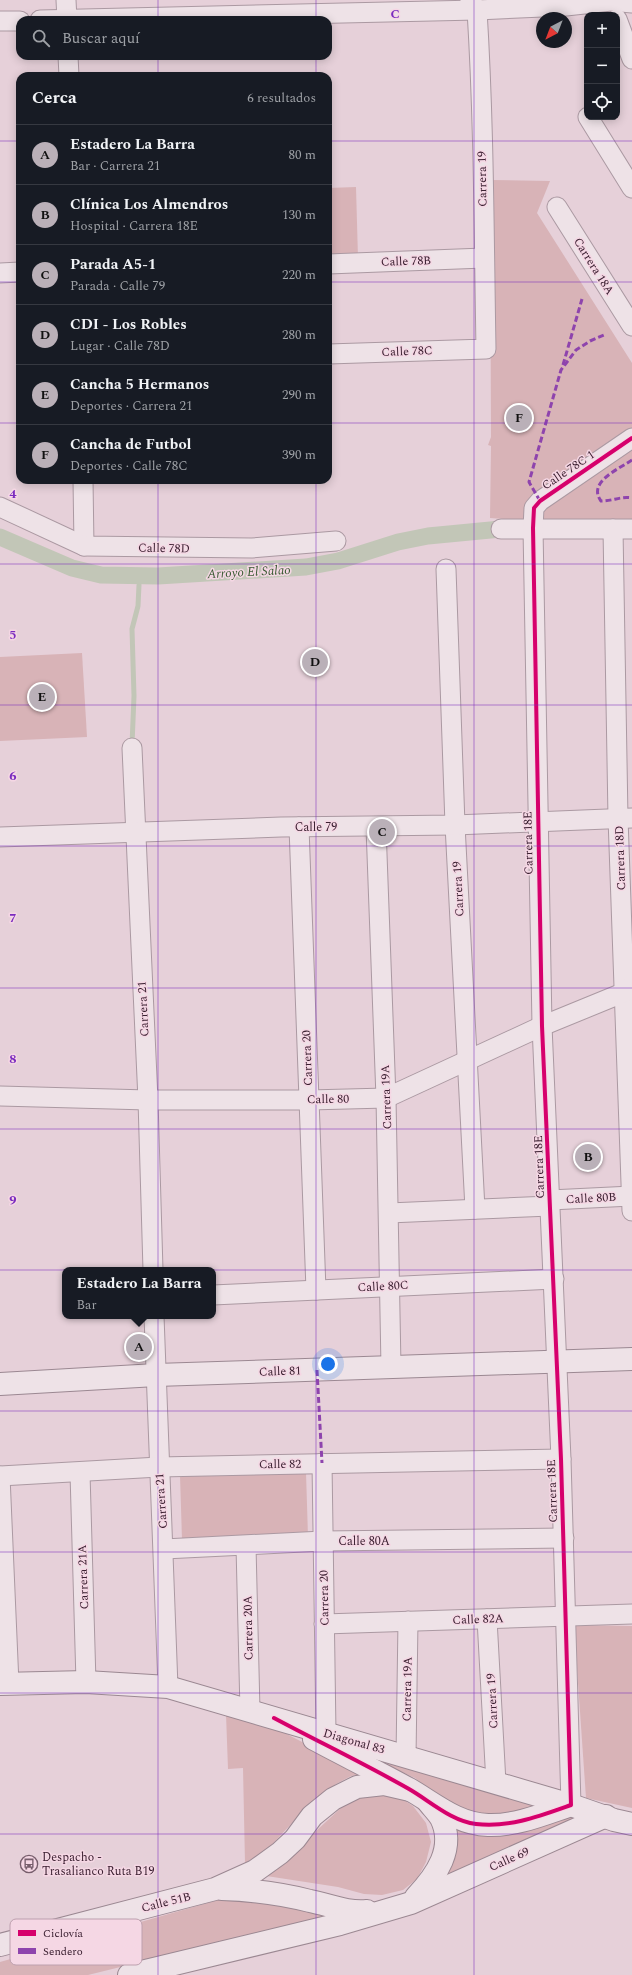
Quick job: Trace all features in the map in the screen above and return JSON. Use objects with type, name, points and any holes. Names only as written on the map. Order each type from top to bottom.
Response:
[{"type":"street","points":[[66,0],[67,16]]},
{"type":"street","points":[[175,16],[473,5],[564,3],[612,5],[632,3]]},
{"type":"street","name":"Carrera 19","points":[[473,5],[482,91],[486,349]]},
{"type":"street","points":[[0,21],[16,21]]},
{"type":"street","points":[[620,27],[632,59]]},
{"type":"street","points":[[68,60],[69,72]]},
{"type":"street","points":[[589,120],[632,188]]},
{"type":"street","name":"Carrera 18A","points":[[556,207],[632,326]]},
{"type":"street","name":"Calle 78B","points":[[332,264],[484,258]]},
{"type":"street","points":[[0,273],[16,272]]},
{"type":"street","name":"Calle 78C","points":[[332,354],[486,349]]},
{"type":"street","name":"Calle 78C 1","points":[[533,528],[534,508],[540,501],[632,438]]},
{"type":"street","points":[[83,484],[84,546]]},
{"type":"street","name":"Calle 78D","points":[[0,507],[84,546],[252,548],[336,541]]},
{"type":"street","name":"Carrera 18E","points":[[533,528],[537,822],[542,1026],[554,1279],[567,1616],[571,1805]]},
{"type":"street","points":[[501,529],[632,529]]},
{"type":"street","name":"Carrera 18D","points":[[613,529],[625,818],[632,1201]]},
{"type":"street","name":"Carrera 19","points":[[446,568],[455,825],[475,1210]]},
{"type":"street","name":"Carrera 21","points":[[132,748],[148,1100],[153,1267]]},
{"type":"street","name":"Calle 79","points":[[0,838],[136,832],[299,827],[455,825],[625,818]]},
{"type":"street","name":"Carrera 20","points":[[299,827],[316,1290]]},
{"type":"street","name":"Carrera 19A","points":[[376,827],[386,1098],[391,1367]]},
{"type":"street","name":"Calle 80","points":[[0,1096],[148,1100],[309,1100],[386,1098],[467,1062],[542,1026],[629,989]]},
{"type":"street","name":"Calle 80B","points":[[389,1213],[475,1210],[550,1203],[632,1201]]},
{"type":"street","name":"Calle 80C","points":[[216,1295],[554,1279]]},
{"type":"street","name":"Carrera 21","points":[[154,1319],[159,1467],[164,1549],[168,1687]]},
{"type":"street","name":"Calle 81","points":[[0,1384],[156,1376],[632,1359]]},
{"type":"street","name":"Calle 82","points":[[0,1476],[80,1473],[159,1467],[561,1459]]},
{"type":"street","name":"Carrera 20","points":[[322,1463],[326,1733]]},
{"type":"street","name":"Carrera 21A","points":[[80,1473],[86,1682]]},
{"type":"street","points":[[0,1476],[4,1684]]},
{"type":"street","name":"Calle 80A","points":[[164,1549],[323,1541],[564,1538]]},
{"type":"street","name":"Carrera 20A","points":[[246,1546],[250,1711]]},
{"type":"street","name":"Calle 82A","points":[[324,1624],[632,1614]]},
{"type":"street","name":"Carrera 19","points":[[487,1619],[496,1783]]},
{"type":"street","name":"Carrera 19A","points":[[406,1757],[408,1621]]},
{"type":"street","name":"Diagonal 83","points":[[4,1684],[86,1682],[168,1687],[571,1805],[614,1820],[632,1824]]},
{"type":"street","points":[[274,1718],[418,1795],[456,1818],[474,1824],[510,1824],[571,1805]]},
{"type":"street","points":[[215,1889],[255,1871],[280,1853],[295,1838],[312,1816],[333,1799],[357,1787],[384,1784],[418,1795],[441,1818],[445,1830],[445,1846],[442,1861],[436,1875],[412,1902]]},
{"type":"street","name":"Calle 69","points":[[388,1910],[412,1902],[606,1816]]},
{"type":"street","points":[[215,1889],[268,1892],[342,1910],[361,1912],[388,1910]]},
{"type":"street","name":"Calle 51B","points":[[100,1919],[215,1889]]},
{"type":"street","points":[[129,1975],[340,1924],[388,1910]]},
{"type":"street","name":"Calle 51B","points":[[0,1945],[10,1942]]},
{"type":"shaded area","points":[[490,180],[550,181],[537,213],[632,363],[632,520],[542,522],[490,518],[491,446],[488,445],[491,437]]},
{"type":"shaded area","points":[[356,187],[358,258],[332,259],[332,188]]},
{"type":"shaded area","points":[[82,653],[87,737],[0,741],[0,657]]},
{"type":"shaded area","points":[[306,1472],[308,1537],[182,1540],[180,1475]]},
{"type":"shaded area","points":[[574,1625],[632,1626],[632,1808],[586,1798]]},
{"type":"shaded area","points":[[226,1714],[283,1732],[363,1774],[351,1776],[336,1784],[306,1808],[267,1850],[245,1863],[243,1768],[228,1769]]},
{"type":"shaded area","points":[[360,1756],[404,1763],[544,1803],[488,1820],[436,1796],[415,1778],[404,1773],[395,1772]]},
{"type":"shaded area","points":[[376,1794],[396,1795],[413,1806],[426,1823],[431,1842],[426,1862],[417,1879],[403,1890],[382,1895],[364,1894],[338,1887],[260,1875],[285,1860],[343,1806],[359,1797]]},
{"type":"shaded area","points":[[556,1814],[581,1817],[445,1879],[450,1822]]},
{"type":"shaded area","points":[[237,1897],[335,1914],[142,1962],[142,1922],[218,1900]]},
{"type":"shaded area","points":[[10,1959],[10,1965],[128,1965],[88,1975],[0,1975],[0,1962]]},
{"type":"waterway","name":"Arroyo El Salao","points":[[0,537],[72,568],[101,575],[158,576],[306,567],[338,561],[398,542],[428,536],[501,529]]},
{"type":"waterway","points":[[132,745],[134,696],[132,629],[138,606],[139,585]]},
{"type":"marked path","points":[[563,365],[582,299]]},
{"type":"marked path","points":[[540,501],[529,482],[561,370],[576,350],[590,341],[604,335]]},
{"type":"marked path","points":[[632,460],[606,477],[598,488],[598,494],[601,501],[632,498]]},
{"type":"marked path","points":[[317,1370],[322,1463]]},
{"type":"cycle path","points":[[274,1718],[392,1780],[449,1815],[467,1822],[488,1825],[512,1823],[536,1817],[571,1805],[561,1459],[542,1026],[533,528],[534,508],[540,501],[632,438]]},
{"type":"place","name":"Cancha de Futbol","points":[[519,418]]},
{"type":"place","name":"CDI - Los Robles","points":[[315,662]]},
{"type":"place","name":"Cancha 5 Hermanos","points":[[42,697]]},
{"type":"place","name":"Parada A5-1","points":[[382,832]]},
{"type":"place","name":"Clínica Los Almendros","points":[[588,1157]]},
{"type":"place","name":"Estadero La Barra","points":[[139,1347]]},
{"type":"place","name":"Despacho - Trasalianco Ruta B19","points":[[29,1864]]}]
